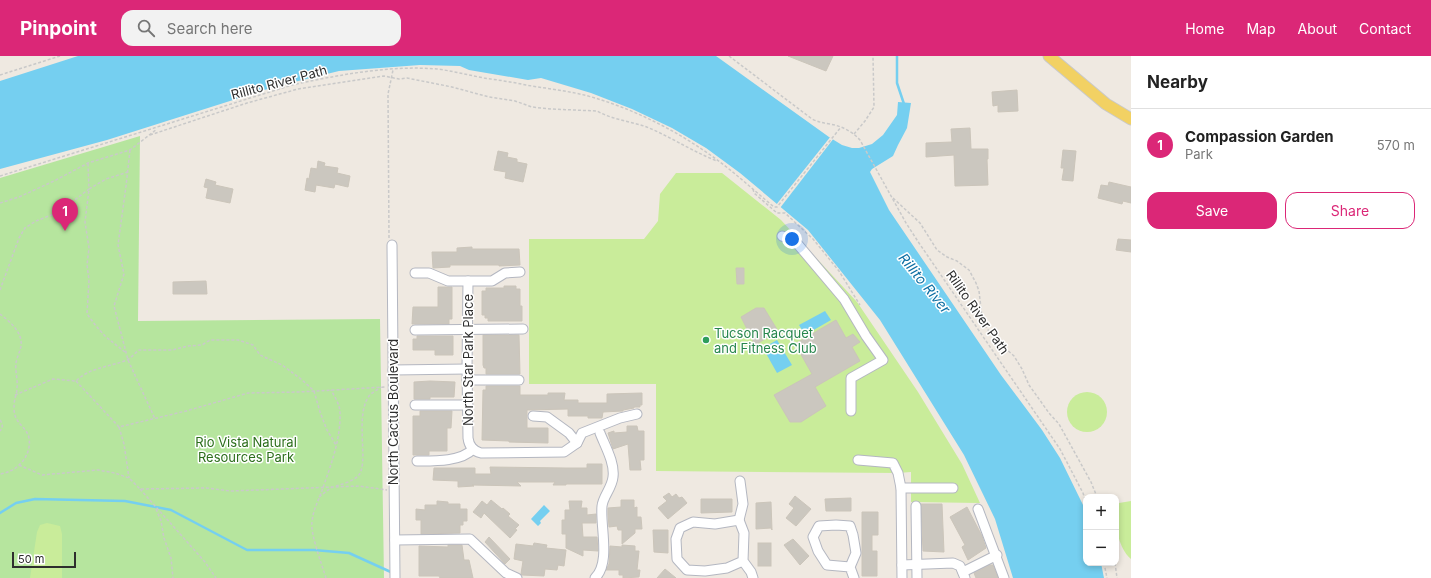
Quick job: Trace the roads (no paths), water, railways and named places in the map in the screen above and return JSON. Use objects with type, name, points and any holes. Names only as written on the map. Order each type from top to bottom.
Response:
[{"type":"main road","points":[[1049,56],[1106,104],[1131,119]]},
{"type":"street","points":[[782,236],[795,241],[844,299],[866,336],[883,360],[851,378],[851,411]]},
{"type":"street","name":"North Cactus Boulevard","points":[[392,245],[395,578]]},
{"type":"street","name":"North Star Park Place","points":[[415,273],[429,273],[448,281],[492,281],[505,273],[520,272]]},
{"type":"street","name":"North Star Park Place","points":[[468,281],[468,444],[471,451]]},
{"type":"street","points":[[415,330],[523,329]]},
{"type":"street","points":[[393,370],[467,369]]},
{"type":"street","points":[[467,380],[519,380]]},
{"type":"street","points":[[415,404],[468,405]]},
{"type":"street","points":[[417,462],[445,461],[471,451],[481,453],[564,452],[577,443],[582,433],[620,418],[637,414]]},
{"type":"street","points":[[533,416],[547,417],[569,433],[577,443]]},
{"type":"street","points":[[595,578],[599,574],[603,558],[602,504],[613,477],[612,467],[600,433]]},
{"type":"street","points":[[858,460],[893,463],[898,473],[901,488],[902,578]]},
{"type":"street","points":[[740,481],[743,504],[739,520],[744,533],[743,561],[751,572],[752,578]]},
{"type":"street","points":[[901,488],[953,488]]},
{"type":"street","points":[[916,506],[917,578]]},
{"type":"street","points":[[978,509],[1004,578]]},
{"type":"street","points":[[739,520],[715,524],[693,522],[680,528],[676,539],[677,559],[687,570],[705,571],[727,568],[743,561]]},
{"type":"street","points":[[850,567],[827,565],[818,551],[813,537],[819,526],[850,526],[856,553],[850,567],[854,578]]},
{"type":"street","points":[[395,540],[470,539],[506,573],[517,578]]},
{"type":"street","points":[[902,565],[953,563],[960,566],[964,575],[996,555]]},
{"type":"water","name":"Rillito River","points":[[78,56],[716,56],[829,137],[842,145],[852,148],[859,148],[872,144],[883,135],[897,115],[898,102],[911,103],[907,128],[893,156],[872,169],[870,172],[889,210],[1001,375],[1042,430],[1060,458],[1083,505],[1083,566],[1102,566],[1104,578],[1013,578],[995,519],[964,455],[880,320],[808,230],[740,173],[706,148],[672,128],[632,109],[591,93],[541,78],[528,80],[469,70],[460,66],[420,65],[339,71],[274,87],[107,140],[0,169],[0,81]]},
{"type":"water","points":[[825,311],[831,320],[805,335],[799,325]]},
{"type":"water","points":[[777,340],[792,365],[777,373],[763,348]]},
{"type":"water","points":[[544,505],[550,511],[540,521],[541,523],[538,526],[531,519]]},
{"type":"waterway","points":[[897,56],[897,83],[904,104]]},
{"type":"waterway","points":[[0,513],[16,503],[35,499],[125,501],[171,510],[247,550],[314,550],[349,553],[393,573]]},
{"type":"place","name":"Compassion Garden","points":[[65,231]]},
{"type":"place","name":"Tucson Racquet and Fitness Club","points":[[706,340]]},
{"type":"park label","name":"Rio Vista Natural Resources Park","points":[[246,450]]}]
